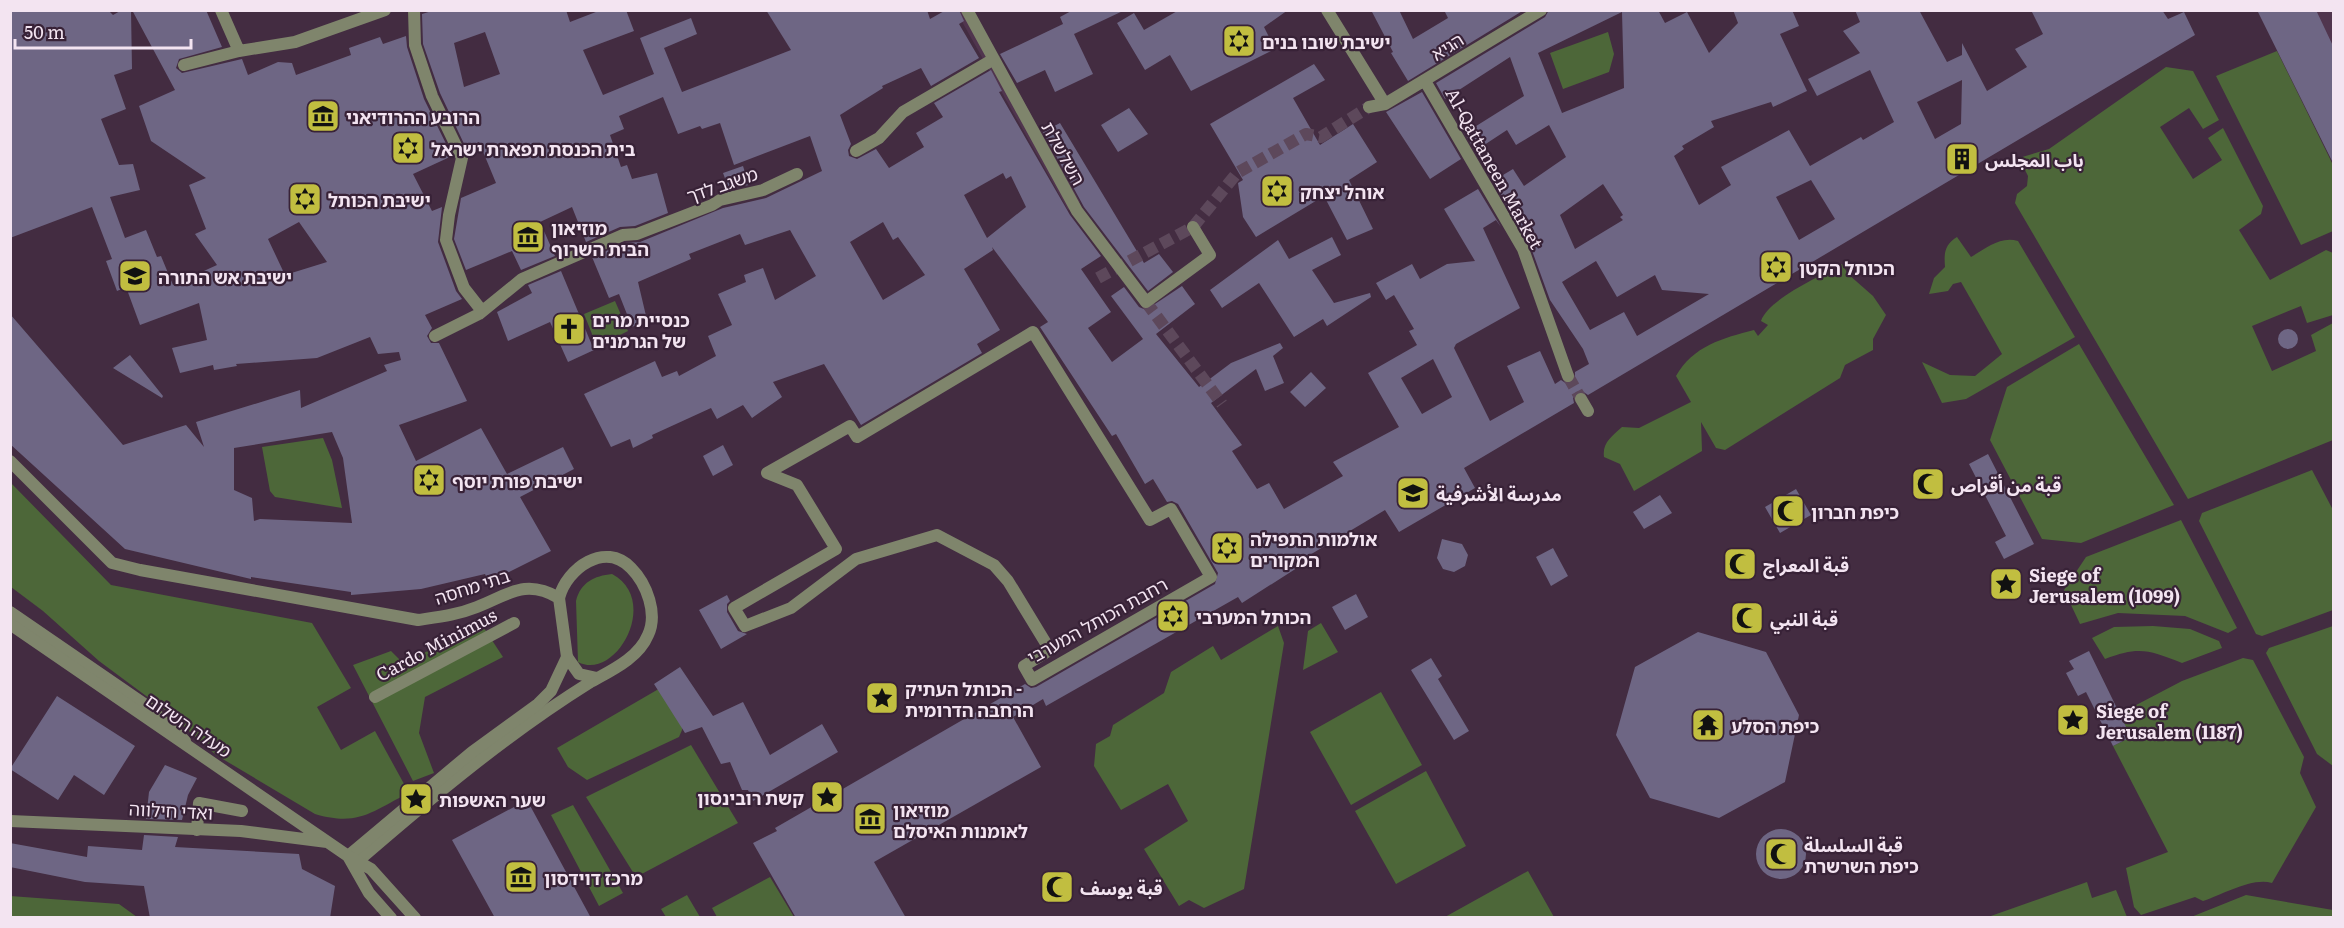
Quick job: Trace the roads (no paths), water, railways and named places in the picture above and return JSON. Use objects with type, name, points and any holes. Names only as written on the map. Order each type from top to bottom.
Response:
[{"type":"street","points":[[221,10],[239,51]]},
{"type":"street","points":[[184,65],[239,51],[295,42],[385,10]]},
{"type":"street","points":[[414,10],[415,45],[432,96],[462,159],[449,215],[446,240],[464,288],[482,311]]},
{"type":"street","name":"השלשלת","points":[[967,10],[1077,211],[1146,302],[1210,255],[1193,227]]},
{"type":"street","points":[[1328,10],[1385,104]]},
{"type":"street","name":"הגיא","points":[[1369,107],[1385,104],[1542,10]]},
{"type":"street","points":[[856,152],[879,138],[903,112],[994,59]]},
{"type":"street","name":"Al-Qattaneen Market","points":[[1425,81],[1523,249],[1568,376]]},
{"type":"street","name":"משגב לדך","points":[[435,336],[482,311],[522,279],[623,235],[637,234],[712,206],[720,200],[764,190],[797,174]]},
{"type":"street","name":"רחבת הכותל המערבי","points":[[1033,332],[1150,520],[1171,509],[1211,577],[1032,680],[1024,666],[1050,650],[1008,581],[994,565],[937,534],[856,559],[791,608],[745,626],[734,608],[836,549],[797,485],[767,473],[850,426],[857,437],[1033,332]]},
{"type":"street","points":[[1581,399],[1588,411]]},
{"type":"street","name":"בתי מחסה","points":[[10,461],[112,563],[140,570],[418,620],[450,616],[477,607],[516,589],[533,588],[548,591],[559,598]]},
{"type":"street","points":[[353,859],[492,749],[597,678],[639,649],[649,634],[652,617],[642,582],[623,562],[597,557],[582,564],[569,574],[562,585],[559,598],[567,657],[579,674],[597,678]]},
{"type":"street","points":[[10,612],[147,706],[192,748]]},
{"type":"street","name":"Cardo Minimus","points":[[375,697],[514,623]]},
{"type":"street","name":"מעלה השלום","points":[[10,624],[384,881],[415,918]]},
{"type":"street","points":[[353,859],[472,752],[538,704],[557,682],[567,657]]},
{"type":"street","points":[[197,830],[199,802],[242,811]]},
{"type":"street","name":"ואדי חילווה","points":[[10,821],[241,831],[329,842]]},
{"type":"street","name":"מעלה השלום","points":[[353,859],[369,893],[391,918]]},
{"type":"tunnel","points":[[1098,278],[1193,227],[1237,173],[1306,134],[1321,137],[1369,107]]},
{"type":"tunnel","points":[[1146,302],[1222,404]]},
{"type":"tunnel","points":[[1568,376],[1581,399]]},
{"type":"place","name":"ישיבת שובו בנים","points":[[1239,41]]},
{"type":"place","name":"הרובע ההרודיאני","points":[[323,116]]},
{"type":"place","name":"בית הכנסת תפארת ישראל","points":[[408,148]]},
{"type":"place","name":"باب المجلس","points":[[1962,159]]},
{"type":"place","name":"אוהל יצחק","points":[[1277,191]]},
{"type":"place","name":"ישיבת הכותל","points":[[305,199]]},
{"type":"place","name":"מוזיאון הבית השרוף","points":[[528,237]]},
{"type":"place","name":"הכותל הקטן","points":[[1776,267]]},
{"type":"place","name":"ישיבת אש התורה","points":[[135,276]]},
{"type":"place","name":"כנסיית מרים של הגרמנים","points":[[569,329]]},
{"type":"place","name":"ישיבת פורת יוסף","points":[[429,480]]},
{"type":"place","name":"قبة من أقراص","points":[[1928,484]]},
{"type":"place","name":"مدرسة الأشرفية","points":[[1413,493]]},
{"type":"place","name":"כיפת חברון","points":[[1788,511]]},
{"type":"place","name":"אולמות התפילה המקורים","points":[[1227,548]]},
{"type":"place","name":"قبة المعراج","points":[[1740,564]]},
{"type":"place","name":"Siege of Jerusalem (1099)","points":[[2006,584]]},
{"type":"place","name":"הכותל המערבי","points":[[1173,616]]},
{"type":"place","name":"قبة النبي","points":[[1747,618]]},
{"type":"place","name":"הכותל העתיק - הרחבה הדרומית","points":[[882,698]]},
{"type":"place","name":"Siege of Jerusalem (1187)","points":[[2073,720]]},
{"type":"place","name":"כיפת הסלע","points":[[1708,725]]},
{"type":"place","name":"קשת רובינסון","points":[[827,797]]},
{"type":"place","name":"שער האשפות","points":[[416,799]]},
{"type":"place","name":"מוזיאון לאומנות האיסלם","points":[[870,819]]},
{"type":"place","name":"قبة السلسلة כיפת השרשרת","points":[[1781,854]]},
{"type":"place","name":"מרכז דוידסון","points":[[521,877]]},
{"type":"place","name":"قبة يوسف","points":[[1057,887]]}]
